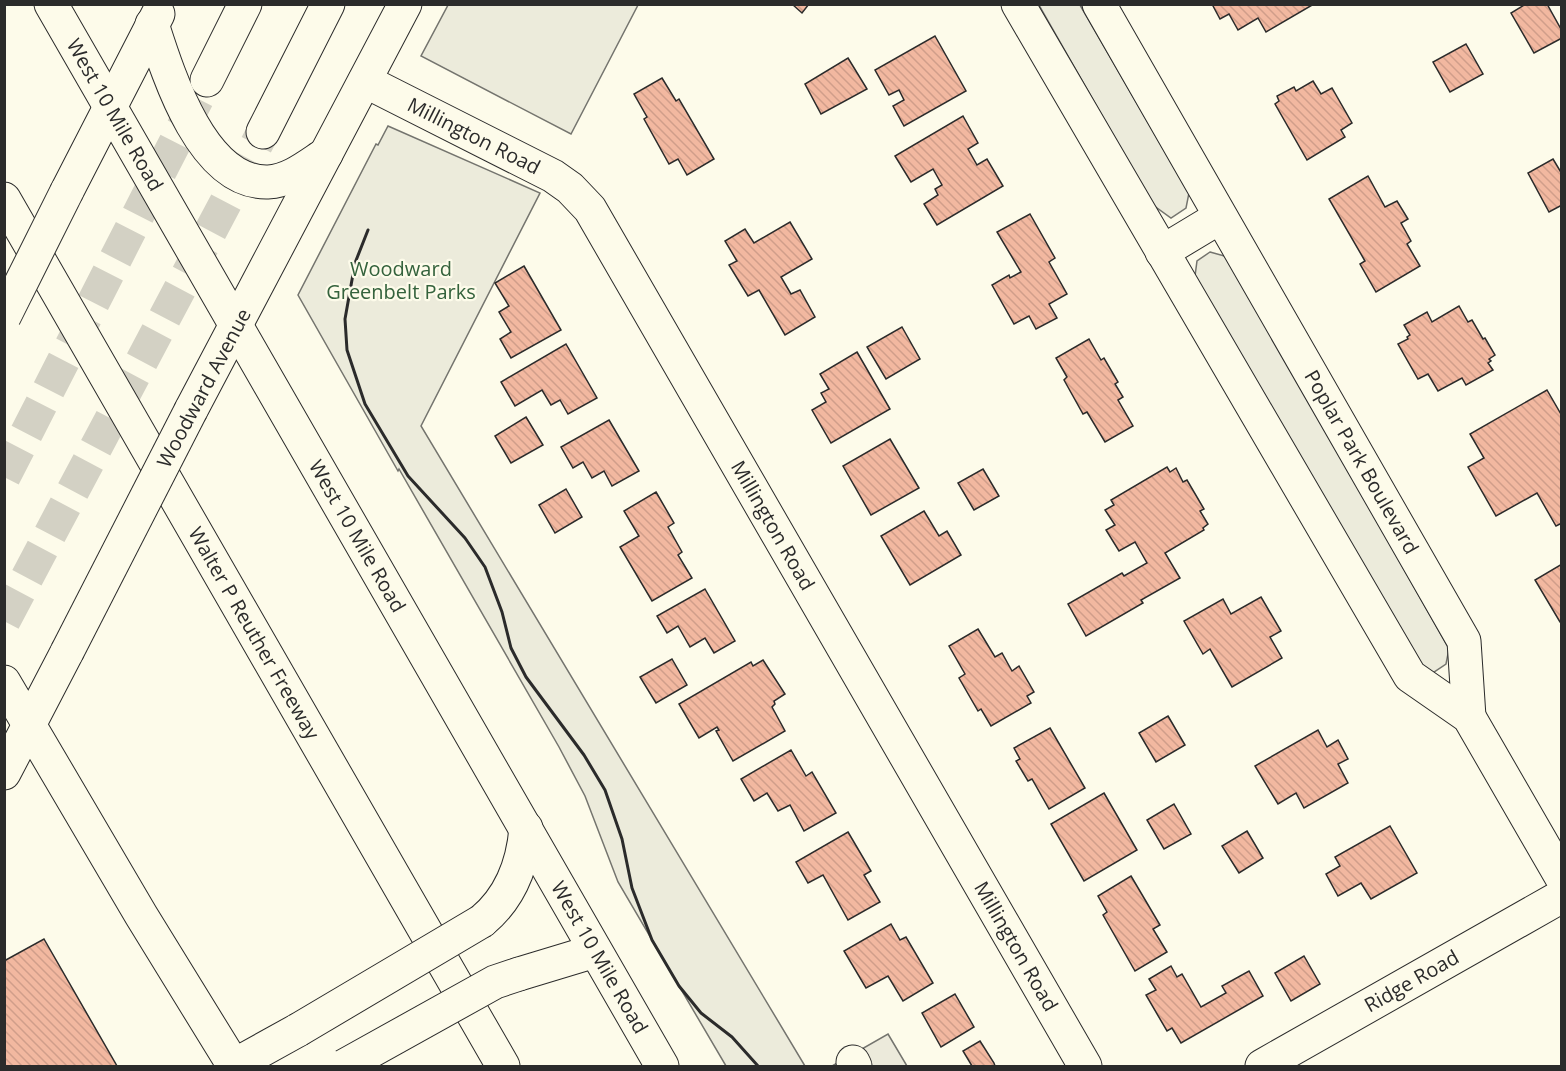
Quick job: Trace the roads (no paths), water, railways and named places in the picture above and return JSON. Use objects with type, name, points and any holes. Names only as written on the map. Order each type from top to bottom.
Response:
[{"type":"main road","name":"West 10 Mile Road","points":[[51,4],[662,1066]]},
{"type":"main road","points":[[207,80],[245,4]]},
{"type":"main road","points":[[263,132],[328,4]]},
{"type":"main road","name":"Woodward Avenue","points":[[4,773],[191,410],[405,4]]},
{"type":"main road","name":"Poplar Park Boulevard","points":[[1018,4],[1410,676],[1468,717],[1562,878]]},
{"type":"main road","name":"Poplar Park Boulevard","points":[[1099,4],[1464,641],[1468,717]]},
{"type":"main road","points":[[4,317],[157,14]]},
{"type":"main road","points":[[157,14],[160,49],[184,106],[206,146],[221,163],[245,177],[268,182],[290,176],[326,154]]},
{"type":"main road","name":"Millington Road","points":[[365,81],[553,176],[570,188],[590,209],[1085,1066]]},
{"type":"main road","name":"Walter P Reuther Freeway","points":[[4,199],[503,1066]]},
{"type":"main road","points":[[1162,252],[1220,217]]},
{"type":"main road","points":[[4,682],[234,1066],[482,921],[499,904],[520,867],[524,853],[526,828]]},
{"type":"main road","name":"Ridge Road","points":[[1262,1066],[1296,1058],[1562,896]]},
{"type":"main road","points":[[344,1066],[495,982],[595,951]]},
{"type":"tunnel","points":[[4,477],[207,80]]},
{"type":"tunnel","points":[[4,621],[263,132]]},
{"type":"park label","name":"Woodward Greenbelt Parks","points":[[401,280]]}]
